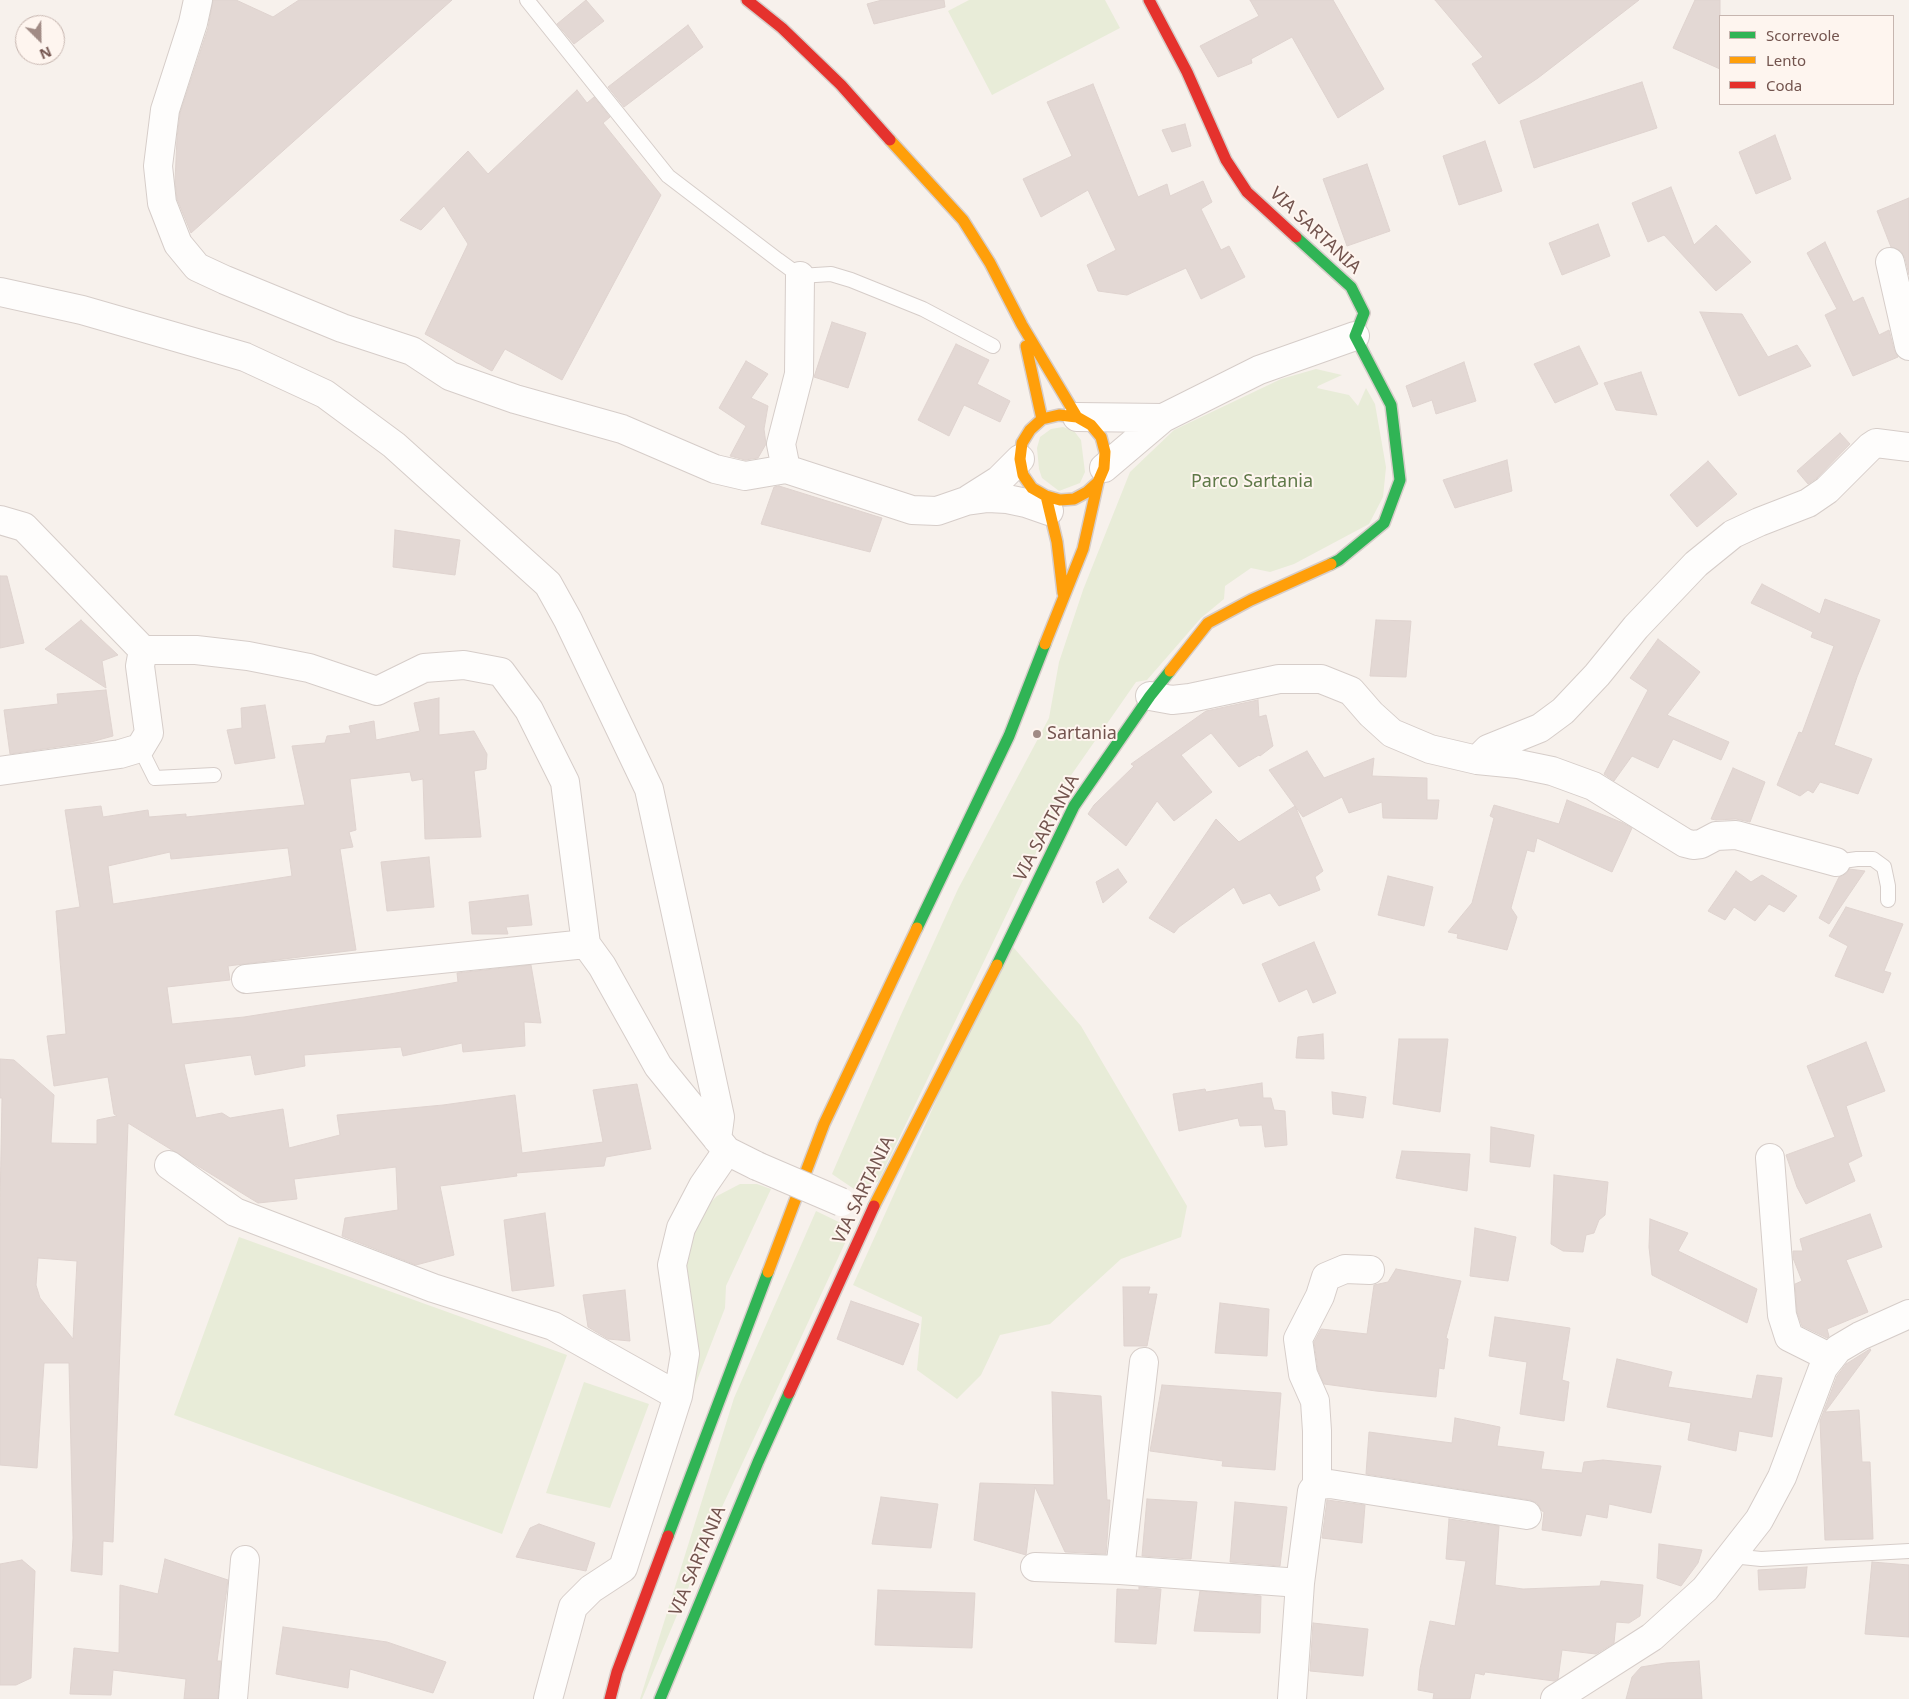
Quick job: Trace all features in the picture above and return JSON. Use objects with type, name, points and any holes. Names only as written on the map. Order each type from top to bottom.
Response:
[{"type":"street","points":[[198,0],[193,23],[165,110],[158,166],[162,203],[178,244],[197,266],[225,280],[342,328],[412,351],[450,376],[515,399],[622,428],[715,469],[744,476],[786,469],[912,510],[937,511],[966,501],[988,498],[1006,498],[1026,503],[1047,504],[1074,498],[1087,492],[1101,475],[1162,418],[1259,370],[1355,336]]},
{"type":"street","points":[[610,1699],[617,1672],[824,1124],[1009,736],[1083,549],[1105,452],[1100,437],[1091,425],[1077,417],[1022,326],[990,263],[963,220],[841,85],[782,28],[747,0]]},
{"type":"street","name":"VIA SARTANIA","points":[[660,1699],[758,1462],[869,1216],[975,1010],[1074,806],[1150,696],[1208,623],[1251,600],[1339,560],[1384,523],[1400,480],[1391,405],[1355,336],[1364,313],[1351,287],[1247,192],[1226,160],[1187,72],[1149,0]]},
{"type":"street","points":[[1890,262],[1909,346]]},
{"type":"street","points":[[786,469],[781,444],[799,374],[800,276]]},
{"type":"street","points":[[0,292],[82,310],[245,357],[325,394],[394,445],[548,584],[568,620],[649,789],[720,1117],[722,1145],[681,1228],[672,1265],[685,1354],[678,1396],[623,1568],[591,1590],[573,1607],[548,1699]]},
{"type":"street","points":[[1022,326],[1042,419]]},
{"type":"street","points":[[1064,597],[1056,542],[1047,504],[1023,475],[1020,459],[1022,443],[1030,430],[1042,419],[1060,414],[1077,417],[1162,418]]},
{"type":"street","points":[[1477,760],[1488,749],[1540,728],[1563,710],[1596,675],[1636,627],[1696,564],[1733,534],[1808,503],[1827,490],[1876,443],[1909,447]]},
{"type":"street","points":[[966,501],[999,480],[1020,459]]},
{"type":"street","points":[[0,520],[24,527],[142,650],[196,650],[248,656],[309,668],[377,692],[424,668],[464,665],[501,672],[529,710],[565,782],[586,944],[602,966],[658,1066],[722,1145],[757,1166],[869,1216]]},
{"type":"street","points":[[0,771],[120,754],[140,748],[149,733],[140,666],[142,650]]},
{"type":"street","points":[[1150,696],[1172,700],[1279,679],[1321,679],[1350,691],[1371,714],[1392,732],[1430,748],[1477,760],[1518,764],[1552,771],[1593,786],[1685,843],[1693,846],[1716,836],[1736,835],[1836,862]]},
{"type":"street","points":[[246,979],[586,944]]},
{"type":"street","points":[[1770,1158],[1782,1315],[1789,1338],[1831,1358]]},
{"type":"street","points":[[169,1165],[235,1212],[433,1288],[553,1326],[678,1396]]},
{"type":"street","points":[[1292,1699],[1300,1583],[1312,1491],[1317,1485],[1317,1431],[1314,1401],[1303,1374],[1298,1339],[1320,1296],[1326,1277],[1345,1269],[1370,1270]]},
{"type":"street","points":[[1555,1699],[1652,1637],[1705,1589],[1759,1520],[1782,1477],[1823,1368],[1838,1349],[1860,1336],[1909,1314]]},
{"type":"street","points":[[1120,1570],[1144,1362]]},
{"type":"street","points":[[1317,1485],[1330,1484],[1527,1515]]},
{"type":"street","points":[[233,1699],[245,1560]]},
{"type":"street","points":[[1036,1567],[1120,1570],[1300,1583]]},
{"type":"lane","points":[[527,0],[668,176],[800,276],[831,274],[851,280],[923,309],[993,346]]},
{"type":"lane","points":[[140,748],[155,778],[214,775]]},
{"type":"lane","points":[[1836,862],[1873,859],[1884,867],[1888,886],[1888,900]]},
{"type":"lane","points":[[1732,1556],[1760,1560],[1909,1551]]},
{"type":"green space","points":[[969,0],[1105,0],[1120,28],[992,95],[948,11]]},
{"type":"green space","name":"Parco Sartania","points":[[1316,369],[1342,375],[1317,388],[1349,395],[1358,406],[1366,388],[1375,404],[1386,467],[1383,497],[1369,524],[1294,564],[1270,572],[1251,568],[1225,586],[1224,599],[1201,618],[1147,680],[1136,682],[1058,794],[1060,803],[878,1182],[854,1189],[832,1174],[958,889],[1049,718],[1059,662],[1083,590],[1130,472],[1174,430],[1281,379]]},
{"type":"green space","points":[[1063,427],[1074,431],[1081,440],[1085,472],[1080,483],[1059,491],[1042,478],[1037,448],[1040,437],[1051,429]]},
{"type":"green space","points":[[1008,941],[1081,1026],[1187,1206],[1181,1237],[1121,1259],[1050,1324],[1000,1335],[981,1375],[957,1399],[917,1370],[922,1317],[853,1285]]},
{"type":"green space","points":[[740,1184],[757,1184],[771,1189],[726,1286],[725,1308],[691,1396],[698,1345],[684,1270],[698,1215],[717,1196]]},
{"type":"green space","points":[[816,1211],[843,1224],[846,1241],[722,1507],[642,1699],[640,1699],[734,1398]]},
{"type":"green space","points":[[239,1237],[567,1355],[502,1534],[174,1415]]},
{"type":"green space","points":[[584,1382],[649,1404],[610,1508],[546,1493]]},
{"type":"building","points":[[213,0],[236,0],[273,17],[299,0],[452,0],[191,233],[177,199],[175,182],[177,138],[180,113],[208,28]]},
{"type":"building","points":[[586,0],[604,21],[574,44],[557,24]]},
{"type":"building","points":[[882,0],[944,0],[945,7],[874,24],[867,4]]},
{"type":"building","points":[[1250,0],[1333,0],[1384,89],[1338,118],[1292,37],[1251,59],[1252,63],[1218,77],[1200,46],[1259,16]]},
{"type":"building","points":[[1435,0],[1639,0],[1538,78],[1499,104],[1472,64],[1483,57]]},
{"type":"building","points":[[1695,0],[1720,0],[1719,69],[1673,48]]},
{"type":"building","points":[[688,25],[703,47],[624,107],[608,87]]},
{"type":"building","points":[[1642,82],[1657,128],[1534,168],[1520,121]]},
{"type":"building","points":[[1093,84],[1138,197],[1167,184],[1170,196],[1203,181],[1212,202],[1201,209],[1221,250],[1229,246],[1245,277],[1201,299],[1186,268],[1127,295],[1098,291],[1087,265],[1116,250],[1088,190],[1041,217],[1023,179],[1072,156],[1047,102]]},
{"type":"building","points":[[577,90],[587,103],[594,97],[610,117],[603,123],[661,195],[562,380],[505,349],[492,371],[425,334],[468,244],[444,206],[421,230],[400,220],[468,151],[488,174]]},
{"type":"building","points":[[1185,124],[1191,146],[1172,152],[1162,130]]},
{"type":"building","points":[[1775,135],[1791,179],[1756,194],[1739,152]]},
{"type":"building","points":[[1485,141],[1502,191],[1459,205],[1443,156]]},
{"type":"building","points":[[1367,164],[1390,231],[1347,246],[1323,179]]},
{"type":"building","points":[[1671,187],[1694,245],[1716,225],[1751,262],[1716,291],[1664,235],[1648,242],[1632,203]]},
{"type":"building","points":[[1909,198],[1909,275],[1905,258],[1901,251],[1891,247],[1877,211]]},
{"type":"building","points":[[1598,224],[1610,256],[1562,275],[1549,243]]},
{"type":"building","points":[[1825,242],[1853,302],[1863,297],[1879,335],[1889,330],[1898,357],[1853,376],[1825,315],[1837,309],[1807,253]]},
{"type":"building","points":[[1700,312],[1742,314],[1768,357],[1797,345],[1811,366],[1739,396]]},
{"type":"building","points":[[832,322],[866,333],[848,388],[814,377]]},
{"type":"building","points":[[956,344],[989,360],[977,384],[1010,401],[1000,422],[964,405],[949,436],[918,420]]},
{"type":"building","points":[[1579,346],[1598,384],[1555,403],[1534,364]]},
{"type":"building","points":[[746,361],[768,374],[751,398],[768,406],[764,429],[766,444],[758,458],[745,460],[730,456],[746,426],[719,408]]},
{"type":"building","points":[[1464,362],[1476,401],[1436,414],[1432,400],[1413,407],[1406,386]]},
{"type":"building","points":[[1641,372],[1657,415],[1616,410],[1604,383]]},
{"type":"building","points":[[1840,433],[1850,444],[1817,478],[1808,484],[1797,471]]},
{"type":"building","points":[[1507,460],[1512,491],[1455,508],[1443,480]]},
{"type":"building","points":[[1708,461],[1737,494],[1697,527],[1670,495]]},
{"type":"building","points":[[779,486],[882,518],[870,552],[761,524],[774,487]]},
{"type":"building","points":[[395,530],[460,540],[455,575],[393,567]]},
{"type":"building","points":[[0,576],[7,576],[24,643],[0,648]]},
{"type":"building","points":[[1762,584],[1820,614],[1825,599],[1880,620],[1857,677],[1834,745],[1872,759],[1858,794],[1820,782],[1813,793],[1808,790],[1800,796],[1777,785],[1799,732],[1802,733],[1834,646],[1811,637],[1813,632],[1751,603]]},
{"type":"building","points":[[81,620],[118,655],[102,661],[106,688],[45,649]]},
{"type":"building","points":[[1376,620],[1411,621],[1406,677],[1370,676]]},
{"type":"building","points":[[1658,639],[1700,672],[1667,715],[1729,742],[1721,760],[1673,739],[1658,768],[1632,756],[1614,781],[1604,774],[1648,690],[1630,678]]},
{"type":"building","points":[[106,690],[113,736],[91,742],[10,754],[4,710],[58,704],[57,694]]},
{"type":"building","points":[[439,698],[439,735],[474,731],[487,754],[486,769],[474,771],[481,837],[425,839],[423,779],[412,781],[410,772],[350,779],[356,830],[349,832],[353,847],[340,849],[356,950],[228,966],[230,980],[167,987],[172,1024],[244,1017],[390,994],[458,982],[457,973],[531,965],[541,1023],[524,1022],[525,1046],[463,1052],[462,1043],[403,1056],[401,1047],[304,1055],[305,1066],[255,1075],[251,1055],[184,1064],[196,1118],[222,1113],[230,1118],[283,1109],[289,1148],[340,1135],[337,1115],[443,1105],[515,1095],[522,1153],[603,1142],[593,1090],[637,1084],[651,1149],[606,1157],[604,1166],[516,1173],[517,1176],[440,1186],[454,1255],[416,1265],[342,1236],[345,1218],[398,1210],[396,1167],[294,1179],[297,1199],[258,1203],[128,1123],[113,1542],[103,1541],[102,1575],[71,1571],[73,1538],[69,1363],[44,1363],[37,1468],[0,1465],[2,1098],[0,1098],[0,1059],[14,1060],[54,1095],[51,1143],[97,1144],[97,1120],[117,1116],[114,1114],[108,1077],[54,1086],[47,1036],[66,1034],[56,911],[80,907],[65,810],[101,806],[103,817],[148,810],[149,817],[186,814],[186,817],[305,805],[292,746],[325,743],[327,736],[351,733],[349,726],[374,721],[376,740],[420,731],[414,703]],"holes":[[[288,848],[292,876],[113,904],[108,866],[170,852],[171,859]],[[38,1258],[77,1261],[73,1339],[40,1298],[36,1285]]]},
{"type":"building","points":[[1258,700],[1259,717],[1266,715],[1273,746],[1260,756],[1239,767],[1211,733],[1181,755],[1212,792],[1174,821],[1157,801],[1126,846],[1088,814],[1094,805],[1134,766],[1131,764],[1206,711]]},
{"type":"building","points":[[265,705],[275,758],[235,764],[227,730],[242,728],[241,708]]},
{"type":"building","points":[[1307,751],[1324,778],[1374,758],[1372,776],[1427,778],[1427,800],[1439,800],[1437,819],[1383,818],[1382,802],[1349,813],[1342,797],[1303,817],[1269,770]]},
{"type":"building","points":[[1733,768],[1765,782],[1750,822],[1736,819],[1711,819]]},
{"type":"building","points":[[1567,800],[1632,828],[1612,872],[1537,838],[1534,852],[1527,850],[1511,908],[1517,917],[1507,950],[1457,938],[1458,934],[1448,932],[1472,903],[1494,818],[1490,816],[1494,805],[1559,824]]},
{"type":"building","points":[[1295,806],[1323,871],[1315,877],[1320,890],[1279,906],[1270,893],[1243,904],[1234,887],[1179,927],[1174,933],[1149,918],[1216,819],[1239,842]]},
{"type":"building","points":[[429,857],[434,907],[387,911],[381,862]]},
{"type":"building","points":[[1118,869],[1127,882],[1103,903],[1096,882]]},
{"type":"building","points":[[1849,869],[1865,871],[1829,924],[1819,918],[1839,877],[1847,873]]},
{"type":"building","points":[[1736,871],[1751,882],[1762,875],[1797,896],[1784,912],[1769,904],[1755,921],[1734,907],[1725,920],[1708,911]]},
{"type":"building","points":[[1388,876],[1433,887],[1424,926],[1378,915]]},
{"type":"building","points":[[528,895],[532,925],[506,927],[508,934],[472,934],[469,902]]},
{"type":"building","points":[[1846,907],[1903,924],[1884,971],[1891,973],[1883,993],[1835,976],[1848,946],[1829,936]]},
{"type":"building","points":[[1314,942],[1336,993],[1313,1003],[1307,989],[1279,1002],[1262,964]]},
{"type":"building","points":[[1323,1034],[1324,1059],[1296,1058],[1298,1037]]},
{"type":"building","points":[[1399,1039],[1448,1039],[1440,1112],[1393,1104]]},
{"type":"building","points":[[1866,1042],[1885,1091],[1846,1106],[1862,1156],[1848,1163],[1855,1181],[1806,1204],[1797,1187],[1786,1155],[1835,1137],[1807,1066]]},
{"type":"building","points":[[1262,1083],[1263,1098],[1271,1098],[1274,1110],[1285,1111],[1287,1145],[1265,1147],[1262,1125],[1240,1126],[1238,1118],[1179,1131],[1173,1094],[1205,1089],[1206,1092]]},
{"type":"building","points":[[1332,1092],[1366,1097],[1363,1118],[1333,1114]]},
{"type":"building","points":[[1491,1127],[1534,1135],[1530,1167],[1490,1162]]},
{"type":"building","points":[[1402,1151],[1470,1154],[1467,1191],[1396,1178]]},
{"type":"building","points":[[1554,1175],[1608,1182],[1605,1215],[1599,1220],[1594,1233],[1586,1235],[1583,1252],[1563,1251],[1551,1244]]},
{"type":"building","points":[[545,1213],[554,1286],[512,1291],[504,1220]]},
{"type":"building","points":[[1870,1214],[1882,1247],[1846,1260],[1868,1312],[1827,1329],[1829,1336],[1827,1338],[1802,1326],[1797,1312],[1795,1284],[1802,1281],[1793,1258],[1793,1251],[1803,1251],[1800,1239]]},
{"type":"building","points":[[1650,1219],[1688,1233],[1678,1251],[1757,1289],[1747,1323],[1652,1275],[1649,1247]]},
{"type":"building","points":[[1475,1228],[1516,1237],[1508,1281],[1470,1276]]},
{"type":"building","points":[[1396,1269],[1461,1281],[1446,1338],[1448,1339],[1444,1369],[1439,1368],[1436,1397],[1324,1384],[1318,1370],[1314,1342],[1321,1329],[1367,1334],[1374,1285],[1388,1282]]},
{"type":"building","points":[[1123,1287],[1150,1287],[1148,1294],[1157,1294],[1147,1346],[1124,1346]]},
{"type":"building","points":[[625,1290],[630,1341],[608,1339],[588,1327],[583,1295]]},
{"type":"building","points":[[851,1301],[919,1324],[903,1365],[837,1339]]},
{"type":"building","points":[[1220,1303],[1269,1309],[1267,1356],[1215,1353]]},
{"type":"building","points":[[1495,1317],[1570,1328],[1562,1380],[1569,1382],[1564,1421],[1520,1414],[1527,1362],[1489,1356]]},
{"type":"building","points":[[1870,1349],[1825,1412],[1859,1410],[1862,1462],[1870,1462],[1873,1539],[1825,1540],[1820,1421],[1837,1376],[1846,1364]]},
{"type":"building","points":[[1617,1359],[1672,1372],[1668,1387],[1752,1399],[1757,1375],[1782,1378],[1772,1437],[1739,1431],[1736,1451],[1688,1440],[1691,1423],[1607,1407]]},
{"type":"building","points":[[1162,1385],[1281,1393],[1275,1470],[1222,1466],[1223,1461],[1150,1451]]},
{"type":"building","points":[[1052,1392],[1101,1396],[1107,1500],[1110,1500],[1106,1554],[1065,1552],[1035,1487],[1026,1555],[974,1540],[980,1483],[1054,1485]]},
{"type":"building","points":[[1455,1418],[1500,1427],[1497,1446],[1544,1452],[1541,1469],[1582,1473],[1584,1462],[1603,1460],[1661,1466],[1651,1513],[1609,1504],[1607,1518],[1586,1514],[1581,1536],[1542,1530],[1544,1512],[1537,1503],[1530,1500],[1366,1474],[1369,1432],[1452,1443]]},
{"type":"building","points":[[881,1497],[938,1504],[931,1548],[872,1544]]},
{"type":"building","points":[[1147,1499],[1197,1502],[1191,1559],[1142,1556]]},
{"type":"building","points":[[1327,1500],[1365,1505],[1362,1543],[1322,1538]]},
{"type":"building","points":[[1235,1502],[1287,1507],[1280,1566],[1230,1562]]},
{"type":"building","points":[[1449,1519],[1499,1526],[1495,1585],[1523,1589],[1600,1586],[1601,1581],[1643,1585],[1640,1616],[1629,1623],[1616,1622],[1614,1643],[1596,1654],[1562,1650],[1558,1679],[1554,1681],[1485,1672],[1484,1675],[1475,1673],[1470,1699],[1433,1699],[1434,1693],[1418,1690],[1420,1669],[1430,1621],[1455,1626],[1466,1561],[1446,1559]]},
{"type":"building","points":[[539,1524],[595,1543],[586,1571],[516,1557],[530,1528]]},
{"type":"building","points":[[1659,1544],[1702,1550],[1698,1563],[1681,1586],[1657,1578]]},
{"type":"building","points":[[165,1559],[228,1580],[217,1661],[221,1661],[218,1699],[184,1699],[186,1679],[113,1670],[111,1695],[70,1694],[74,1648],[119,1653],[120,1585],[158,1594]]},
{"type":"building","points":[[22,1560],[35,1571],[31,1678],[16,1685],[0,1685],[0,1564]]},
{"type":"building","points":[[1872,1562],[1909,1565],[1909,1637],[1865,1634]]},
{"type":"building","points":[[1807,1567],[1805,1588],[1759,1590],[1758,1570]]},
{"type":"building","points":[[1139,1587],[1161,1589],[1156,1644],[1115,1642],[1117,1589],[1139,1590]]},
{"type":"building","points":[[878,1590],[975,1593],[972,1648],[875,1645]]},
{"type":"building","points":[[1200,1591],[1261,1596],[1260,1633],[1194,1631]]},
{"type":"building","points":[[1313,1623],[1368,1629],[1363,1676],[1310,1671]]},
{"type":"building","points":[[283,1627],[387,1642],[446,1662],[433,1693],[350,1669],[348,1688],[276,1674]]},
{"type":"building","points":[[1699,1661],[1702,1699],[1626,1699],[1632,1677],[1641,1667]]},
{"type":"traffic: fast","points":[[1296,237],[1351,287],[1364,313],[1355,336],[1391,405],[1400,480],[1384,523],[1339,560],[1331,564]]},
{"type":"traffic: fast","points":[[917,928],[1009,736],[1045,644]]},
{"type":"traffic: fast","points":[[997,965],[1074,806],[1150,696],[1170,671]]},
{"type":"traffic: fast","points":[[668,1536],[768,1272]]},
{"type":"traffic: fast","points":[[660,1699],[758,1462],[789,1393]]},
{"type":"traffic: slow","points":[[890,140],[963,220],[990,263],[1022,325],[1077,417]]},
{"type":"traffic: slow","points":[[1026,346],[1042,419]]},
{"type":"traffic: slow","points":[[1045,644],[1083,549],[1098,482],[1104,468],[1105,452],[1101,437],[1091,425],[1077,417],[1059,415],[1042,419],[1030,430],[1022,443],[1020,459],[1023,475],[1032,488],[1046,496],[1060,500],[1074,499],[1087,492],[1098,482]]},
{"type":"traffic: slow","points":[[1046,496],[1057,542],[1063,593]]},
{"type":"traffic: slow","points":[[1170,671],[1208,623],[1251,600],[1331,564]]},
{"type":"traffic: slow","points":[[768,1272],[824,1124],[917,928]]},
{"type":"traffic: slow","points":[[874,1206],[997,965]]},
{"type":"traffic: jam","points":[[747,0],[782,28],[841,85],[890,140]]},
{"type":"traffic: jam","points":[[1149,0],[1187,72],[1226,160],[1247,192],[1296,237]]},
{"type":"traffic: jam","points":[[789,1393],[874,1206]]},
{"type":"traffic: jam","points":[[610,1699],[617,1672],[668,1536]]},
{"type":"place","name":"Sartania","points":[[1037,734]]}]
